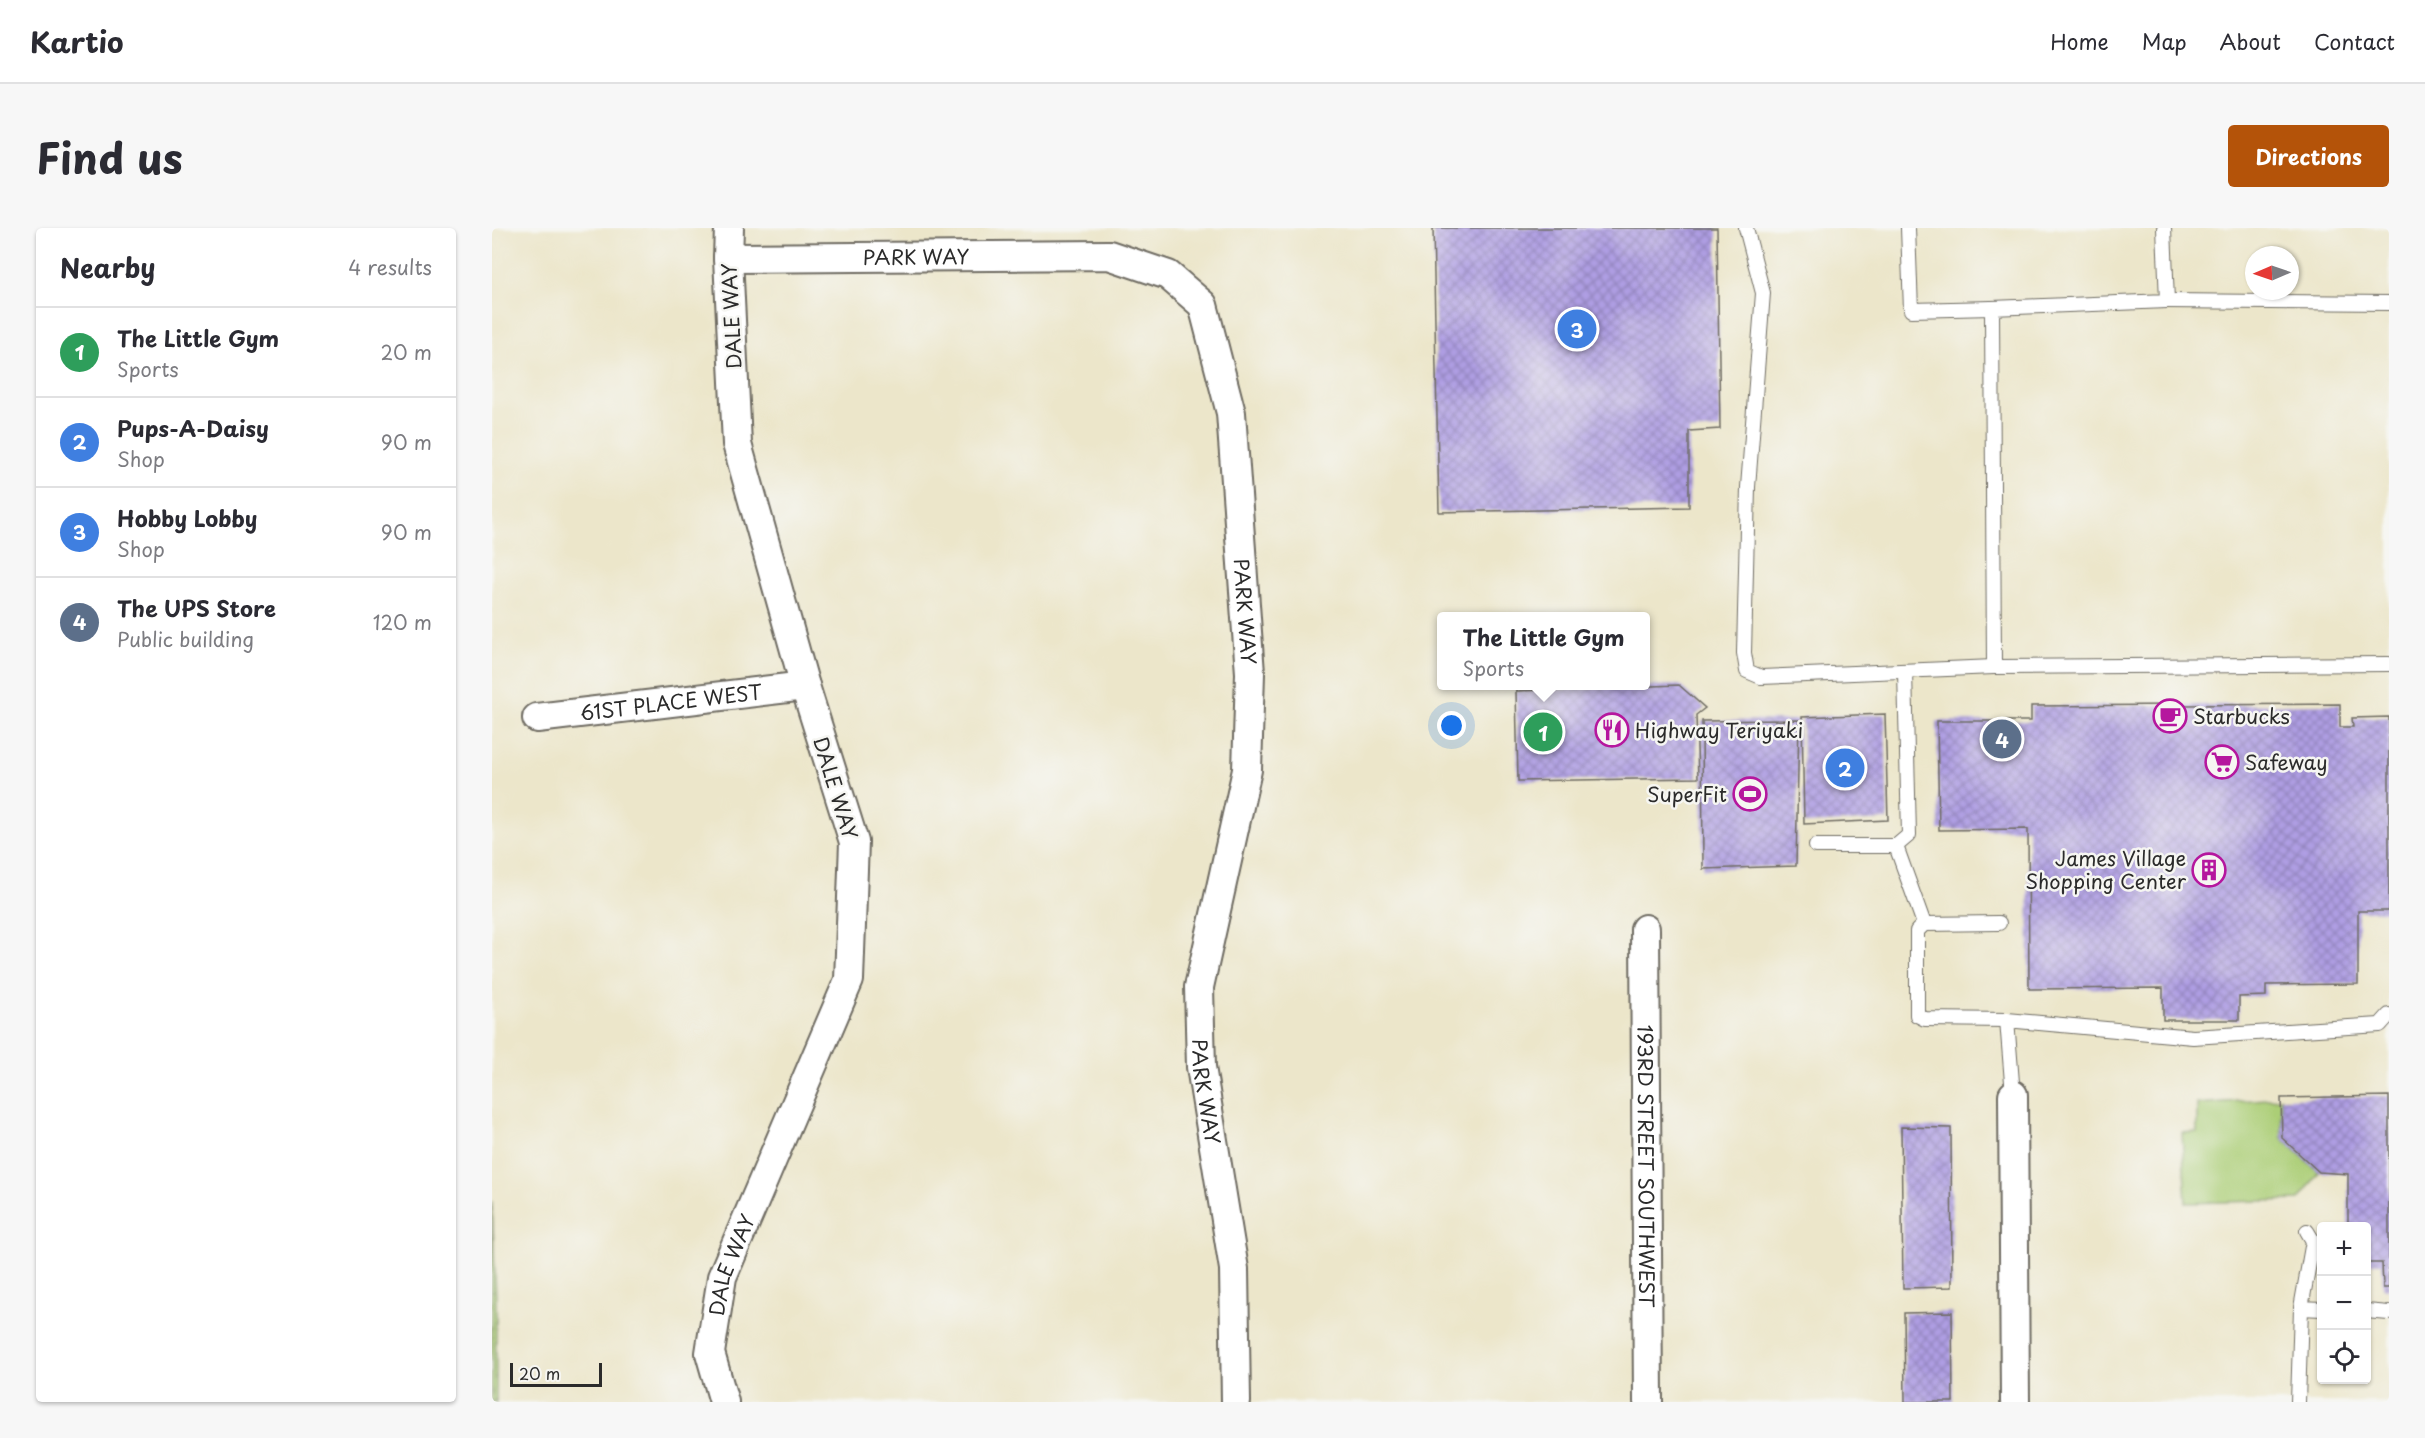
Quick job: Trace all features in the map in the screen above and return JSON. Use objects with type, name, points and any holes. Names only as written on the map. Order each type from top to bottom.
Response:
[{"type":"street","name":"DALE WAY","points":[[724,1402],[710,1353],[722,1277],[849,980],[855,842],[805,686],[737,444],[728,258],[729,228]]},
{"type":"street","name":"PARK WAY","points":[[728,258],[1108,255],[1168,276],[1203,305],[1231,413],[1250,674],[1247,770],[1199,987],[1201,1067],[1234,1269],[1236,1402]]},
{"type":"street","name":"61ST PLACE WEST","points":[[537,718],[805,686]]},
{"type":"street","name":"193RD STREET SOUTHWEST","points":[[1645,929],[1648,1402]]},
{"type":"street","points":[[2013,1095],[2015,1402]]},
{"type":"lane","points":[[1746,228],[1763,293],[1748,493],[1744,653],[1747,671],[1761,677],[1994,667],[2389,664]]},
{"type":"lane","points":[[1908,228],[1911,310],[2167,301],[2389,303]]},
{"type":"lane","points":[[2164,228],[2167,301]]},
{"type":"lane","points":[[1992,308],[1994,667]]},
{"type":"lane","points":[[1816,846],[1896,846],[1909,835],[1905,671]]},
{"type":"lane","points":[[1896,846],[1924,924]]},
{"type":"lane","points":[[1999,923],[1924,924],[1917,931],[1917,1015],[1925,1019],[2007,1020],[2193,1036],[2380,1025],[2389,1015]]},
{"type":"lane","points":[[2007,1020],[2013,1095]]},
{"type":"lane","points":[[2298,1402],[2301,1308],[2313,1241],[2307,1231]]},
{"type":"lane","points":[[2301,1308],[2317,1309]]},
{"type":"lane","points":[[2371,1311],[2389,1313]]},
{"type":"green space","points":[[2281,1098],[2282,1138],[2319,1172],[2299,1200],[2186,1203],[2182,1133],[2197,1132],[2197,1104]]},
{"type":"green space","points":[[492,1201],[496,1299],[496,1402],[492,1402]]},
{"type":"building","points":[[1433,228],[1717,228],[1720,429],[1689,431],[1689,507],[1439,512]]},
{"type":"building","points":[[1679,685],[1705,708],[1696,715],[1698,778],[1518,781],[1516,691],[1650,690],[1650,686]]},
{"type":"building","name":"James Village Shopping Center","points":[[2340,704],[2340,727],[2353,727],[2352,718],[2389,717],[2389,911],[2358,911],[2358,984],[2266,985],[2266,996],[2239,997],[2239,1020],[2163,1020],[2163,988],[2029,989],[2028,829],[1939,830],[1937,721],[2031,721],[2031,706]]},
{"type":"building","points":[[1885,714],[1888,820],[1804,824],[1802,717]]},
{"type":"building","name":"SuperFit","points":[[1799,720],[1796,866],[1703,869],[1702,721]]},
{"type":"building","points":[[2389,1096],[2389,1288],[2383,1288],[2382,1263],[2371,1263],[2371,1222],[2348,1222],[2348,1174],[2319,1172],[2282,1138],[2281,1098]]},
{"type":"building","points":[[1901,1127],[1951,1128],[1952,1287],[1903,1288]]},
{"type":"building","points":[[1952,1312],[1953,1402],[1905,1402],[1904,1313]]},
{"type":"place","name":"Hobby Lobby","points":[[1577,329]]},
{"type":"place","name":"Starbucks","points":[[2170,716]]},
{"type":"place","name":"Highway Teriyaki","points":[[1612,730]]},
{"type":"place","name":"The Little Gym","points":[[1543,732]]},
{"type":"place","name":"The UPS Store","points":[[2002,739]]},
{"type":"place","name":"Safeway","points":[[2222,762]]},
{"type":"place","name":"Pups-A-Daisy","points":[[1845,768]]},
{"type":"place","name":"SuperFit","points":[[1750,794]]},
{"type":"place","name":"James Village Shopping Center","points":[[2209,870]]}]
